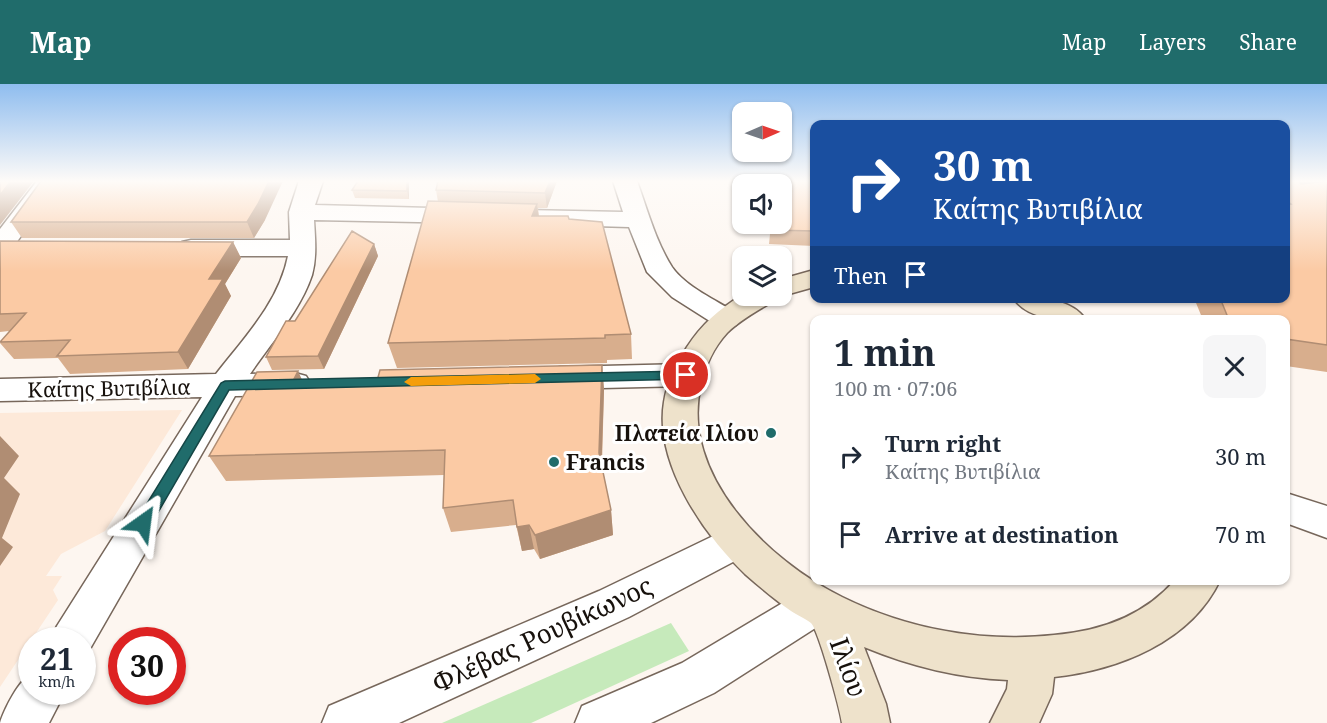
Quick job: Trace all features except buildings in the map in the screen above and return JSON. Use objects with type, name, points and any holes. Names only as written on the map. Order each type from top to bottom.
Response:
[{"type":"main road","points":[[792,285],[810,279]]},
{"type":"main road","points":[[1037,303],[1062,315]]},
{"type":"main road","points":[[746,306],[726,319],[712,332],[697,352],[686,375],[680,399],[680,425],[685,453],[696,482],[713,512],[736,541],[761,565],[822,609],[868,630],[922,648],[979,658],[1034,660],[1096,651],[1148,631],[1186,601],[1197,585]]},
{"type":"main road","name":"Ιλίου","points":[[822,609],[863,704],[866,723]]},
{"type":"main road","points":[[1014,723],[1029,694],[1034,660]]},
{"type":"street","points":[[0,247],[27,211]]},
{"type":"street","points":[[635,211],[661,272],[682,291],[726,319]]},
{"type":"street","points":[[80,627],[225,386],[282,307],[298,275],[303,248],[301,212],[638,220]]},
{"type":"street","points":[[0,247],[35,248]]},
{"type":"street","points":[[163,248],[303,248]]},
{"type":"street","points":[[532,379],[686,375]]},
{"type":"street","name":"Καίτης Βυτιβίλια","points":[[0,390],[320,384]]},
{"type":"street","points":[[1290,509],[1327,522]]},
{"type":"street","name":"Φλέβας Ρουβίκωνος","points":[[346,723],[614,604],[736,541]]},
{"type":"street","points":[[599,723],[698,678],[822,609]]},
{"type":"street","points":[[23,723],[34,705]]},
{"type":"shaded area","points":[[182,410],[105,531],[61,554],[46,576],[62,576],[53,590],[58,600],[40,627],[18,627],[18,660],[0,687],[0,413]]},
{"type":"green space","points":[[671,623],[689,651],[531,723],[442,723]]},
{"type":"slow traffic","points":[[411,382],[535,379]]},
{"type":"place","name":"Πλατεία Ιλίου","points":[[771,433]]},
{"type":"place","name":"Francis","points":[[554,462]]},
{"type":"route","points":[[143,523],[225,386],[686,375]]}]
